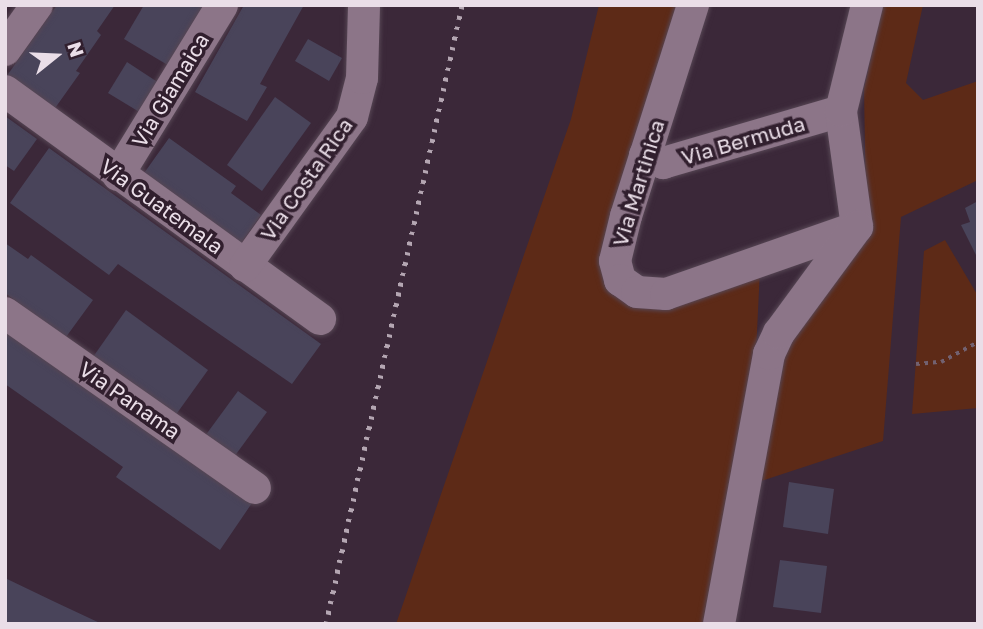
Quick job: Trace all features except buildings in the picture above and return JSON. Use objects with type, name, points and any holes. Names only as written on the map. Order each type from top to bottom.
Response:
[{"type":"street","points":[[5,50],[37,5]]},
{"type":"street","name":"Via Giamaica","points":[[118,176],[222,5]]},
{"type":"street","name":"Via Costa Rica","points":[[245,266],[352,117],[362,78],[364,5]]},
{"type":"street","name":"Via Martinica","points":[[693,5],[645,155],[615,261],[620,280],[637,292],[666,294],[857,228]]},
{"type":"street","points":[[719,624],[769,354],[779,333],[857,228],[841,111],[867,5]]},
{"type":"street","name":"Via Guatemala","points":[[5,91],[118,176],[320,319]]},
{"type":"street","name":"Via Bermuda","points":[[645,155],[663,163],[841,111]]},
{"type":"street","name":"Via Panama","points":[[5,313],[255,488]]},
{"type":"path","points":[[916,363],[941,362],[978,342]]},
{"type":"shaded area","points":[[599,5],[689,5],[620,297],[760,269],[756,353],[707,624],[396,624],[571,119]]},
{"type":"shaded area","points":[[883,5],[923,5],[906,83],[923,100],[978,81],[978,180],[901,217],[883,441],[758,482],[777,365],[866,210],[864,88]]},
{"type":"shaded area","points":[[945,240],[978,296],[978,408],[912,414],[924,251]]},
{"type":"railway","points":[[326,624],[462,5]]}]
